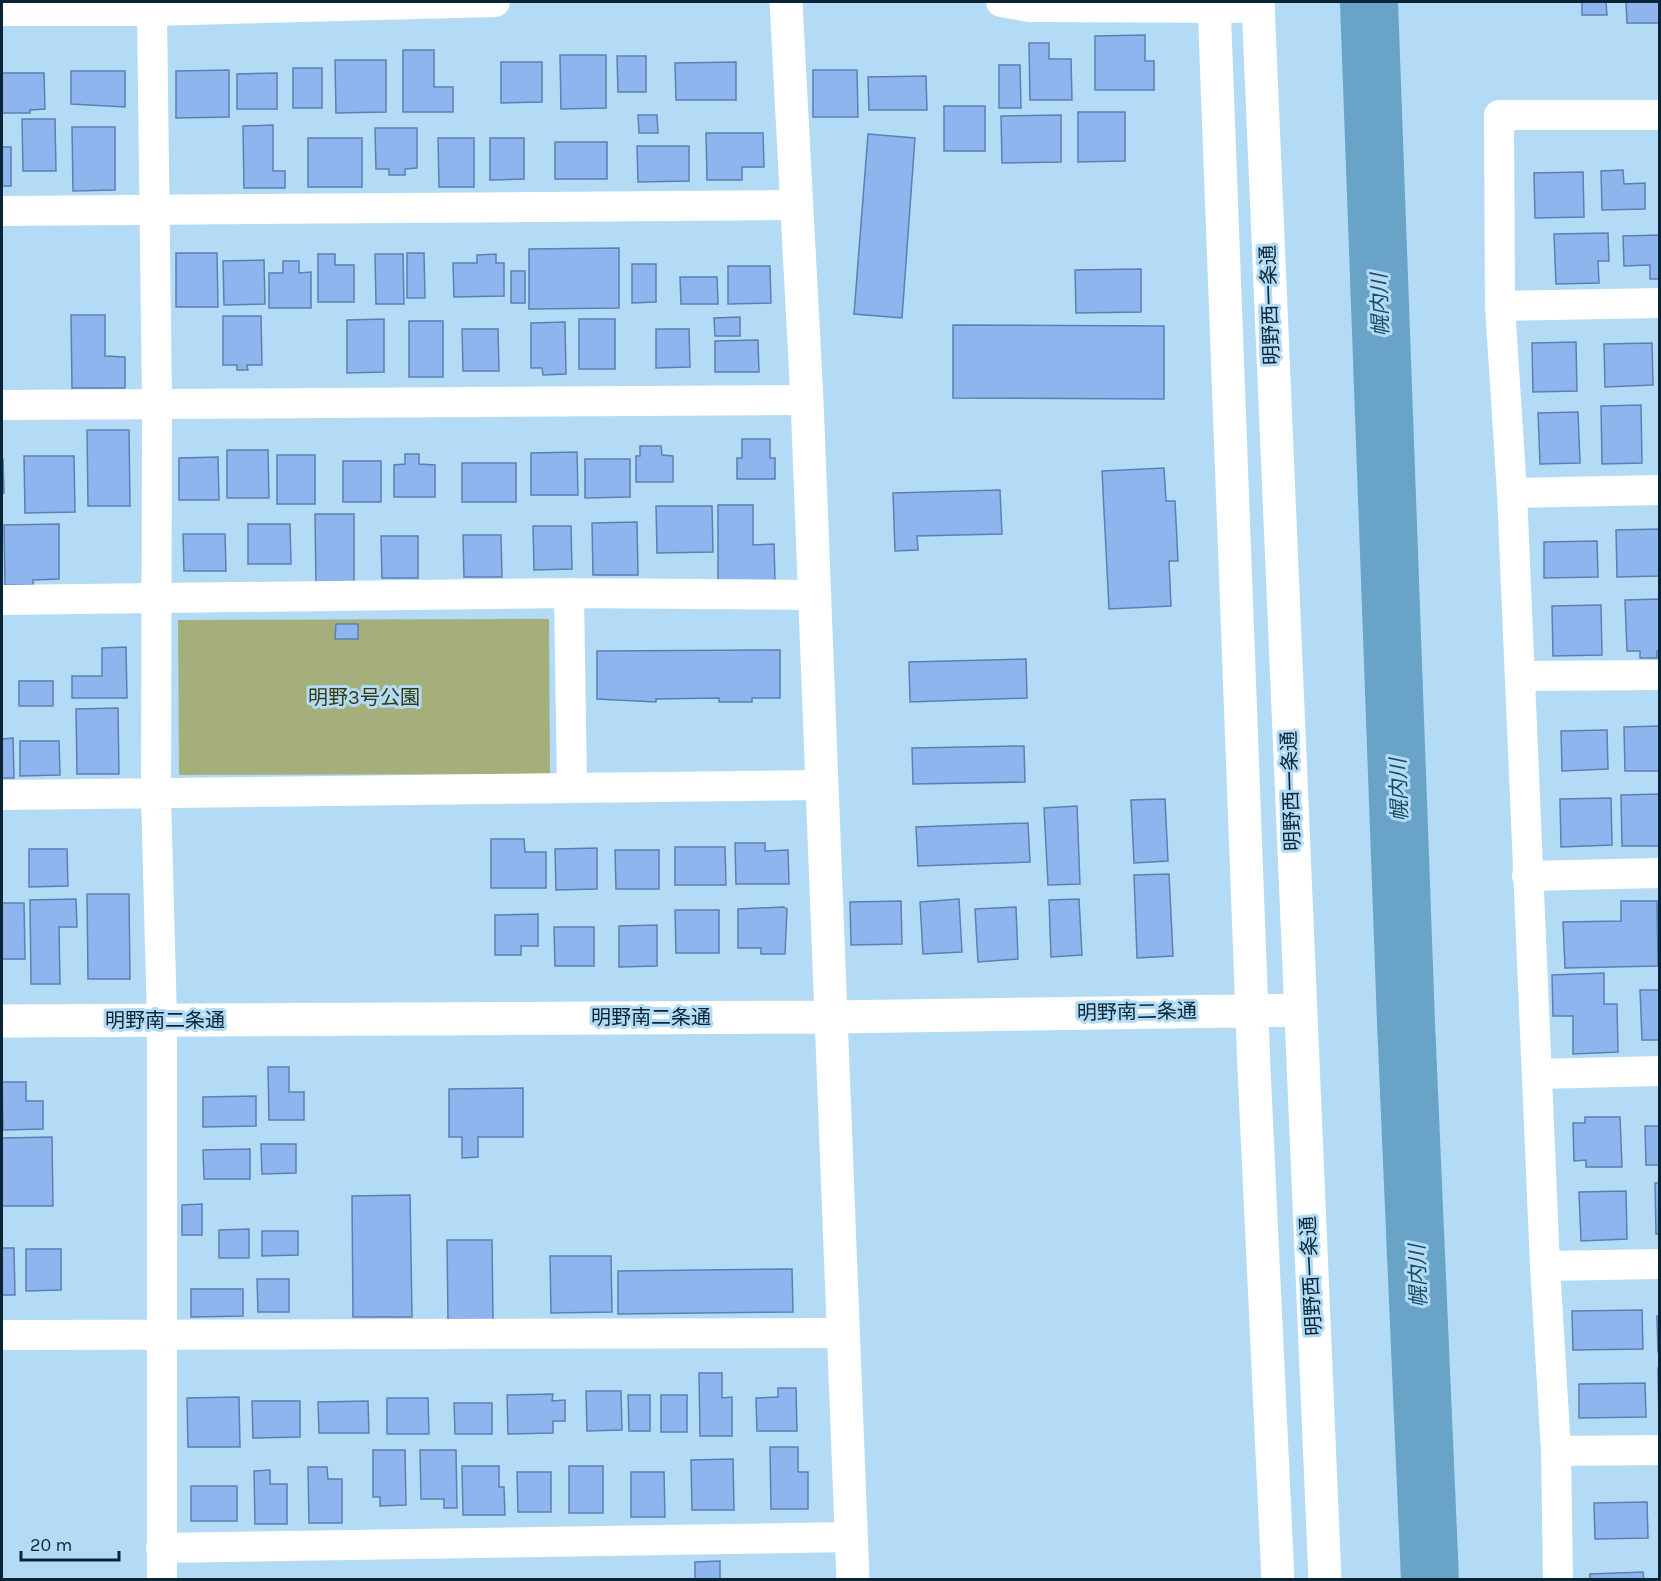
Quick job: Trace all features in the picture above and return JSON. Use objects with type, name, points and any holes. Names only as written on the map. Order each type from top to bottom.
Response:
[{"type":"street","points":[[2,11],[152,11],[495,2]]},
{"type":"street","points":[[786,2],[807,400],[853,1580]]},
{"type":"street","points":[[1001,2],[1029,7],[1258,5]]},
{"type":"street","points":[[1214,5],[1252,1010],[1278,1580]]},
{"type":"street","name":"明野西一条通","points":[[1258,5],[1324,1580]]},
{"type":"street","points":[[152,11],[157,403],[154,598],[162,1020],[160,1333],[162,1580]]},
{"type":"street","points":[[1558,1580],[1556,1451],[1527,876],[1512,493],[1500,306],[1499,115],[1659,115]]},
{"type":"street","points":[[2,211],[798,205]]},
{"type":"street","points":[[1500,306],[1659,303]]},
{"type":"street","points":[[2,405],[807,400]]},
{"type":"street","points":[[1512,493],[1659,490]]},
{"type":"street","points":[[2,600],[569,593],[814,595]]},
{"type":"street","points":[[569,593],[572,787]]},
{"type":"street","points":[[1520,676],[1659,675]]},
{"type":"street","points":[[2,795],[156,795],[822,785]]},
{"type":"street","points":[[1527,876],[1659,873]]},
{"type":"street","name":"明野南二条通","points":[[2,1021],[831,1017],[1300,1010]]},
{"type":"street","points":[[1538,1074],[1659,1071]]},
{"type":"street","points":[[1545,1266],[1659,1264]]},
{"type":"street","points":[[2,1335],[844,1333]]},
{"type":"street","points":[[1556,1451],[1659,1450]]},
{"type":"street","points":[[162,1548],[851,1537]]},
{"type":"green space","name":"明野3号公園","points":[[549,619],[550,774],[179,775],[178,620]]},
{"type":"building","points":[[1582,2],[1606,2],[1607,15],[1582,15]]},
{"type":"building","points":[[1626,2],[1660,2],[1660,23],[1627,23]]},
{"type":"building","points":[[1145,35],[1145,61],[1154,61],[1154,90],[1095,90],[1095,36]]},
{"type":"building","points":[[1029,43],[1049,43],[1049,59],[1071,59],[1072,100],[1030,100]]},
{"type":"building","points":[[403,50],[434,50],[434,87],[453,87],[453,112],[403,112]]},
{"type":"building","points":[[560,55],[606,55],[606,108],[561,109]]},
{"type":"building","points":[[617,56],[646,56],[646,92],[618,92]]},
{"type":"building","points":[[335,60],[386,60],[386,112],[336,113]]},
{"type":"building","points":[[501,62],[542,62],[542,102],[501,103]]},
{"type":"building","points":[[736,62],[736,100],[676,100],[675,63]]},
{"type":"building","points":[[999,65],[1020,65],[1021,108],[999,108]]},
{"type":"building","points":[[293,68],[322,68],[322,108],[293,108]]},
{"type":"building","points":[[229,70],[229,117],[176,118],[176,71]]},
{"type":"building","points":[[813,70],[857,70],[858,117],[813,117]]},
{"type":"building","points":[[71,71],[125,71],[125,107],[71,104]]},
{"type":"building","points":[[2,73],[44,73],[45,109],[30,110],[30,113],[2,113]]},
{"type":"building","points":[[277,73],[277,109],[237,109],[237,74]]},
{"type":"building","points":[[926,76],[927,110],[869,110],[868,77]]},
{"type":"building","points":[[944,106],[985,106],[985,151],[944,151]]},
{"type":"building","points":[[1078,112],[1125,112],[1125,161],[1078,162]]},
{"type":"building","points":[[638,115],[657,115],[658,133],[639,133]]},
{"type":"building","points":[[1061,115],[1061,162],[1002,163],[1001,116]]},
{"type":"building","points":[[22,119],[55,119],[56,171],[23,171]]},
{"type":"building","points":[[273,125],[273,171],[285,171],[285,188],[244,188],[243,126]]},
{"type":"building","points":[[72,127],[115,127],[115,190],[73,191]]},
{"type":"building","points":[[375,128],[417,128],[417,168],[405,169],[405,175],[389,175],[389,169],[376,169]]},
{"type":"building","points":[[706,133],[763,133],[764,167],[742,167],[742,180],[707,180]]},
{"type":"building","points":[[868,134],[915,138],[902,318],[854,314]]},
{"type":"building","points":[[308,138],[362,138],[362,187],[308,187]]},
{"type":"building","points":[[438,138],[474,138],[474,187],[439,187]]},
{"type":"building","points":[[490,138],[524,138],[524,179],[490,180]]},
{"type":"building","points":[[555,142],[607,142],[607,179],[555,179]]},
{"type":"building","points":[[637,146],[689,146],[689,181],[638,182]]},
{"type":"building","points":[[2,147],[11,147],[11,186],[2,186]]},
{"type":"building","points":[[1623,170],[1624,184],[1645,183],[1645,209],[1602,210],[1601,171]]},
{"type":"building","points":[[1583,172],[1584,217],[1535,218],[1534,173]]},
{"type":"building","points":[[1608,233],[1609,261],[1598,261],[1599,283],[1556,284],[1554,234]]},
{"type":"building","points":[[1660,235],[1660,279],[1650,279],[1650,265],[1624,266],[1623,236]]},
{"type":"building","points":[[619,248],[619,308],[529,309],[529,249]]},
{"type":"building","points":[[176,253],[217,253],[218,307],[176,307]]},
{"type":"building","points":[[407,253],[424,253],[425,298],[407,298]]},
{"type":"building","points":[[318,254],[335,254],[335,265],[354,265],[354,302],[318,302]]},
{"type":"building","points":[[375,254],[403,254],[404,304],[376,304]]},
{"type":"building","points":[[496,254],[496,263],[504,263],[504,296],[454,297],[453,263],[477,263],[477,255]]},
{"type":"building","points":[[264,260],[265,304],[224,305],[223,261]]},
{"type":"building","points":[[283,261],[299,261],[299,273],[311,272],[311,308],[269,308],[269,273],[283,273]]},
{"type":"building","points":[[632,264],[656,264],[656,302],[632,303]]},
{"type":"building","points":[[728,266],[770,266],[771,303],[728,304]]},
{"type":"building","points":[[1141,269],[1141,312],[1076,313],[1075,270]]},
{"type":"building","points":[[511,271],[525,271],[525,303],[511,303]]},
{"type":"building","points":[[680,277],[717,277],[718,304],[681,304]]},
{"type":"building","points":[[71,315],[105,315],[105,356],[125,357],[125,388],[72,388]]},
{"type":"building","points":[[223,316],[261,316],[262,365],[247,365],[248,370],[237,370],[237,365],[223,365]]},
{"type":"building","points":[[740,317],[740,336],[715,336],[714,318]]},
{"type":"building","points":[[384,319],[384,372],[347,373],[347,320]]},
{"type":"building","points":[[579,319],[615,319],[615,369],[579,369]]},
{"type":"building","points":[[409,321],[443,321],[443,377],[409,377]]},
{"type":"building","points":[[565,322],[566,374],[543,375],[542,368],[531,368],[531,323]]},
{"type":"building","points":[[953,325],[1164,326],[1164,399],[953,398]]},
{"type":"building","points":[[462,329],[498,329],[499,371],[463,371]]},
{"type":"building","points":[[656,329],[689,329],[690,367],[656,368]]},
{"type":"building","points":[[758,340],[759,372],[715,372],[715,341]]},
{"type":"building","points":[[1576,342],[1577,391],[1533,392],[1532,343]]},
{"type":"building","points":[[1652,343],[1653,385],[1605,387],[1604,344]]},
{"type":"building","points":[[1641,405],[1642,463],[1602,464],[1601,406]]},
{"type":"building","points":[[1578,412],[1580,463],[1540,464],[1538,413]]},
{"type":"building","points":[[87,430],[129,430],[130,506],[88,506]]},
{"type":"building","points":[[742,439],[770,439],[770,458],[775,458],[775,479],[737,479],[737,458],[742,458]]},
{"type":"building","points":[[640,446],[661,446],[662,455],[673,456],[673,482],[636,482],[636,456],[640,456]]},
{"type":"building","points":[[227,450],[268,450],[269,498],[227,498]]},
{"type":"building","points":[[577,452],[578,495],[531,495],[531,453]]},
{"type":"building","points":[[405,454],[419,454],[419,464],[435,465],[435,497],[394,497],[394,465],[405,464]]},
{"type":"building","points":[[277,455],[315,455],[315,504],[277,504]]},
{"type":"building","points":[[24,456],[74,456],[75,512],[25,513]]},
{"type":"building","points":[[218,457],[219,500],[179,500],[179,458]]},
{"type":"building","points":[[3,459],[4,493],[2,493]]},
{"type":"building","points":[[585,459],[630,459],[630,497],[585,498]]},
{"type":"building","points":[[343,461],[381,461],[381,502],[343,502]]},
{"type":"building","points":[[462,463],[516,463],[516,502],[462,502]]},
{"type":"building","points":[[1164,468],[1166,501],[1175,501],[1178,561],[1169,561],[1171,606],[1109,609],[1102,471]]},
{"type":"building","points":[[1000,490],[1002,534],[917,536],[918,550],[895,551],[893,493]]},
{"type":"building","points":[[718,505],[753,505],[753,545],[774,544],[775,581],[718,581]]},
{"type":"building","points":[[656,506],[712,506],[713,552],[657,553]]},
{"type":"building","points":[[315,514],[354,514],[354,585],[316,585]]},
{"type":"building","points":[[637,522],[638,575],[593,575],[592,523]]},
{"type":"building","points":[[59,524],[59,579],[33,580],[33,585],[5,585],[4,525]]},
{"type":"building","points":[[248,524],[290,524],[291,564],[248,564]]},
{"type":"building","points":[[533,526],[571,526],[572,569],[534,570]]},
{"type":"building","points":[[1660,529],[1660,576],[1617,577],[1616,530]]},
{"type":"building","points":[[183,534],[225,534],[226,571],[184,571]]},
{"type":"building","points":[[463,535],[501,535],[502,577],[464,577]]},
{"type":"building","points":[[381,536],[418,536],[418,578],[382,578]]},
{"type":"building","points":[[1597,541],[1598,577],[1544,578],[1544,542]]},
{"type":"building","points":[[1660,599],[1660,651],[1657,651],[1657,658],[1640,658],[1640,651],[1627,651],[1625,600]]},
{"type":"building","points":[[1601,605],[1602,655],[1553,656],[1552,606]]},
{"type":"building","points":[[336,624],[358,624],[358,639],[335,639]]},
{"type":"building","points":[[126,647],[127,698],[72,698],[72,676],[102,676],[102,648]]},
{"type":"building","points":[[780,650],[780,698],[752,698],[752,702],[719,702],[719,698],[656,699],[656,702],[597,699],[597,651]]},
{"type":"building","points":[[1026,659],[1027,698],[910,702],[909,662]]},
{"type":"building","points":[[19,681],[53,681],[53,706],[19,706]]},
{"type":"building","points":[[118,708],[119,774],[77,774],[76,709]]},
{"type":"building","points":[[1660,726],[1660,771],[1625,771],[1624,727]]},
{"type":"building","points":[[1607,730],[1608,769],[1562,771],[1561,731]]},
{"type":"building","points":[[13,738],[14,778],[2,778],[2,739]]},
{"type":"building","points":[[20,741],[59,741],[60,775],[20,776]]},
{"type":"building","points":[[1024,746],[1025,782],[913,784],[912,748]]},
{"type":"building","points":[[1660,794],[1660,846],[1622,846],[1621,795]]},
{"type":"building","points":[[1611,798],[1612,845],[1561,847],[1560,799]]},
{"type":"building","points":[[1165,799],[1168,861],[1134,863],[1131,800]]},
{"type":"building","points":[[1077,806],[1080,884],[1048,885],[1044,808]]},
{"type":"building","points":[[1028,823],[1030,862],[918,866],[916,827]]},
{"type":"building","points":[[491,839],[524,839],[525,852],[546,852],[546,888],[491,888]]},
{"type":"building","points":[[735,843],[765,843],[765,851],[788,850],[789,884],[736,884]]},
{"type":"building","points":[[675,847],[725,847],[726,885],[675,885]]},
{"type":"building","points":[[597,848],[597,889],[556,890],[555,849]]},
{"type":"building","points":[[29,849],[67,849],[68,886],[29,887]]},
{"type":"building","points":[[615,850],[659,850],[659,889],[616,889]]},
{"type":"building","points":[[1169,874],[1173,956],[1137,958],[1134,875]]},
{"type":"building","points":[[87,894],[129,894],[130,979],[88,979]]},
{"type":"building","points":[[76,899],[77,927],[59,927],[60,984],[31,984],[30,900]]},
{"type":"building","points":[[959,899],[962,952],[923,954],[920,902]]},
{"type":"building","points":[[1079,899],[1082,955],[1051,957],[1049,900]]},
{"type":"building","points":[[901,901],[902,944],[851,945],[850,902]]},
{"type":"building","points":[[1621,901],[1657,901],[1658,966],[1565,968],[1563,922],[1621,921]]},
{"type":"building","points":[[2,903],[24,903],[25,959],[2,959]]},
{"type":"building","points":[[784,907],[787,909],[785,954],[761,954],[761,948],[738,948],[738,909]]},
{"type":"building","points":[[1016,907],[1018,959],[978,962],[975,909]]},
{"type":"building","points":[[675,910],[719,910],[719,953],[676,953]]},
{"type":"building","points":[[538,914],[538,946],[521,946],[521,955],[495,955],[495,915]]},
{"type":"building","points":[[657,925],[657,966],[619,967],[619,926]]},
{"type":"building","points":[[554,927],[594,927],[594,966],[555,966]]},
{"type":"building","points":[[1604,973],[1604,1004],[1617,1004],[1618,1052],[1573,1054],[1573,1016],[1553,1016],[1552,975]]},
{"type":"building","points":[[1640,990],[1660,990],[1660,1040],[1642,1040]]},
{"type":"building","points":[[268,1067],[289,1067],[289,1092],[304,1092],[304,1120],[269,1120]]},
{"type":"building","points":[[2,1082],[26,1082],[26,1101],[43,1101],[43,1129],[3,1130]]},
{"type":"building","points":[[523,1088],[523,1137],[478,1137],[478,1157],[462,1158],[462,1137],[449,1137],[449,1089]]},
{"type":"building","points":[[256,1096],[256,1126],[203,1127],[203,1097]]},
{"type":"building","points":[[1585,1117],[1620,1117],[1622,1167],[1586,1167],[1586,1160],[1574,1161],[1573,1123],[1585,1123]]},
{"type":"building","points":[[1645,1126],[1660,1126],[1660,1165],[1646,1165]]},
{"type":"building","points":[[52,1137],[53,1206],[2,1206],[2,1138]]},
{"type":"building","points":[[261,1144],[296,1144],[296,1173],[262,1174]]},
{"type":"building","points":[[250,1149],[250,1179],[204,1179],[203,1150]]},
{"type":"building","points":[[1655,1183],[1660,1183],[1660,1234],[1656,1234]]},
{"type":"building","points":[[1626,1191],[1627,1239],[1581,1241],[1579,1192]]},
{"type":"building","points":[[410,1195],[412,1317],[353,1317],[352,1196]]},
{"type":"building","points":[[202,1204],[202,1235],[182,1235],[182,1205]]},
{"type":"building","points":[[249,1229],[249,1258],[219,1258],[219,1230]]},
{"type":"building","points":[[262,1231],[298,1231],[298,1255],[262,1256]]},
{"type":"building","points":[[447,1240],[492,1240],[493,1322],[448,1322]]},
{"type":"building","points":[[2,1248],[14,1248],[15,1295],[2,1295]]},
{"type":"building","points":[[26,1249],[61,1249],[61,1290],[26,1291]]},
{"type":"building","points":[[550,1256],[611,1256],[612,1312],[551,1313]]},
{"type":"building","points":[[792,1269],[793,1312],[618,1314],[618,1271]]},
{"type":"building","points":[[257,1279],[289,1279],[289,1312],[258,1312]]},
{"type":"building","points":[[191,1289],[243,1289],[243,1316],[191,1317]]},
{"type":"building","points":[[1642,1310],[1643,1349],[1573,1350],[1572,1311]]},
{"type":"building","points":[[1657,1316],[1660,1316],[1660,1352],[1658,1352]]},
{"type":"building","points":[[1658,1368],[1660,1368],[1660,1419],[1659,1419]]},
{"type":"building","points":[[699,1373],[722,1373],[722,1398],[732,1397],[732,1436],[700,1436]]},
{"type":"building","points":[[1645,1383],[1646,1417],[1579,1418],[1579,1384]]},
{"type":"building","points":[[778,1388],[796,1388],[797,1431],[757,1431],[756,1398],[778,1397]]},
{"type":"building","points":[[586,1391],[621,1391],[622,1430],[587,1431]]},
{"type":"building","points":[[553,1394],[552,1401],[565,1400],[565,1421],[553,1421],[553,1433],[508,1434],[507,1395]]},
{"type":"building","points":[[628,1395],[650,1395],[650,1431],[629,1431]]},
{"type":"building","points":[[661,1395],[687,1395],[687,1432],[661,1432]]},
{"type":"building","points":[[239,1397],[240,1447],[188,1447],[187,1398]]},
{"type":"building","points":[[387,1398],[428,1398],[429,1434],[387,1434]]},
{"type":"building","points":[[252,1401],[300,1401],[300,1437],[253,1438]]},
{"type":"building","points":[[368,1401],[369,1433],[319,1433],[318,1402]]},
{"type":"building","points":[[454,1403],[492,1403],[492,1434],[455,1434]]},
{"type":"building","points":[[770,1447],[798,1447],[798,1472],[808,1472],[808,1509],[771,1509]]},
{"type":"building","points":[[373,1450],[405,1450],[406,1505],[380,1506],[380,1497],[373,1497]]},
{"type":"building","points":[[420,1450],[456,1450],[457,1508],[444,1508],[444,1499],[421,1499]]},
{"type":"building","points":[[733,1459],[734,1510],[692,1510],[691,1460]]},
{"type":"building","points":[[462,1466],[499,1466],[499,1487],[504,1487],[505,1515],[463,1515]]},
{"type":"building","points":[[569,1466],[603,1466],[603,1513],[569,1513]]},
{"type":"building","points":[[308,1467],[327,1467],[328,1479],[342,1479],[342,1523],[309,1523]]},
{"type":"building","points":[[270,1470],[270,1484],[287,1484],[287,1524],[255,1524],[254,1471]]},
{"type":"building","points":[[517,1472],[551,1472],[551,1512],[518,1512]]},
{"type":"building","points":[[631,1472],[664,1472],[665,1517],[631,1517]]},
{"type":"building","points":[[191,1486],[237,1486],[237,1521],[191,1521]]},
{"type":"building","points":[[1647,1502],[1648,1538],[1595,1539],[1594,1503]]},
{"type":"building","points":[[720,1561],[720,1580],[695,1580],[695,1562]]},
{"type":"building","points":[[1643,1572],[1644,1580],[1590,1580],[1590,1574]]},
{"type":"waterway","name":"幌内川","points":[[1369,2],[1406,1022],[1430,1580]]}]
